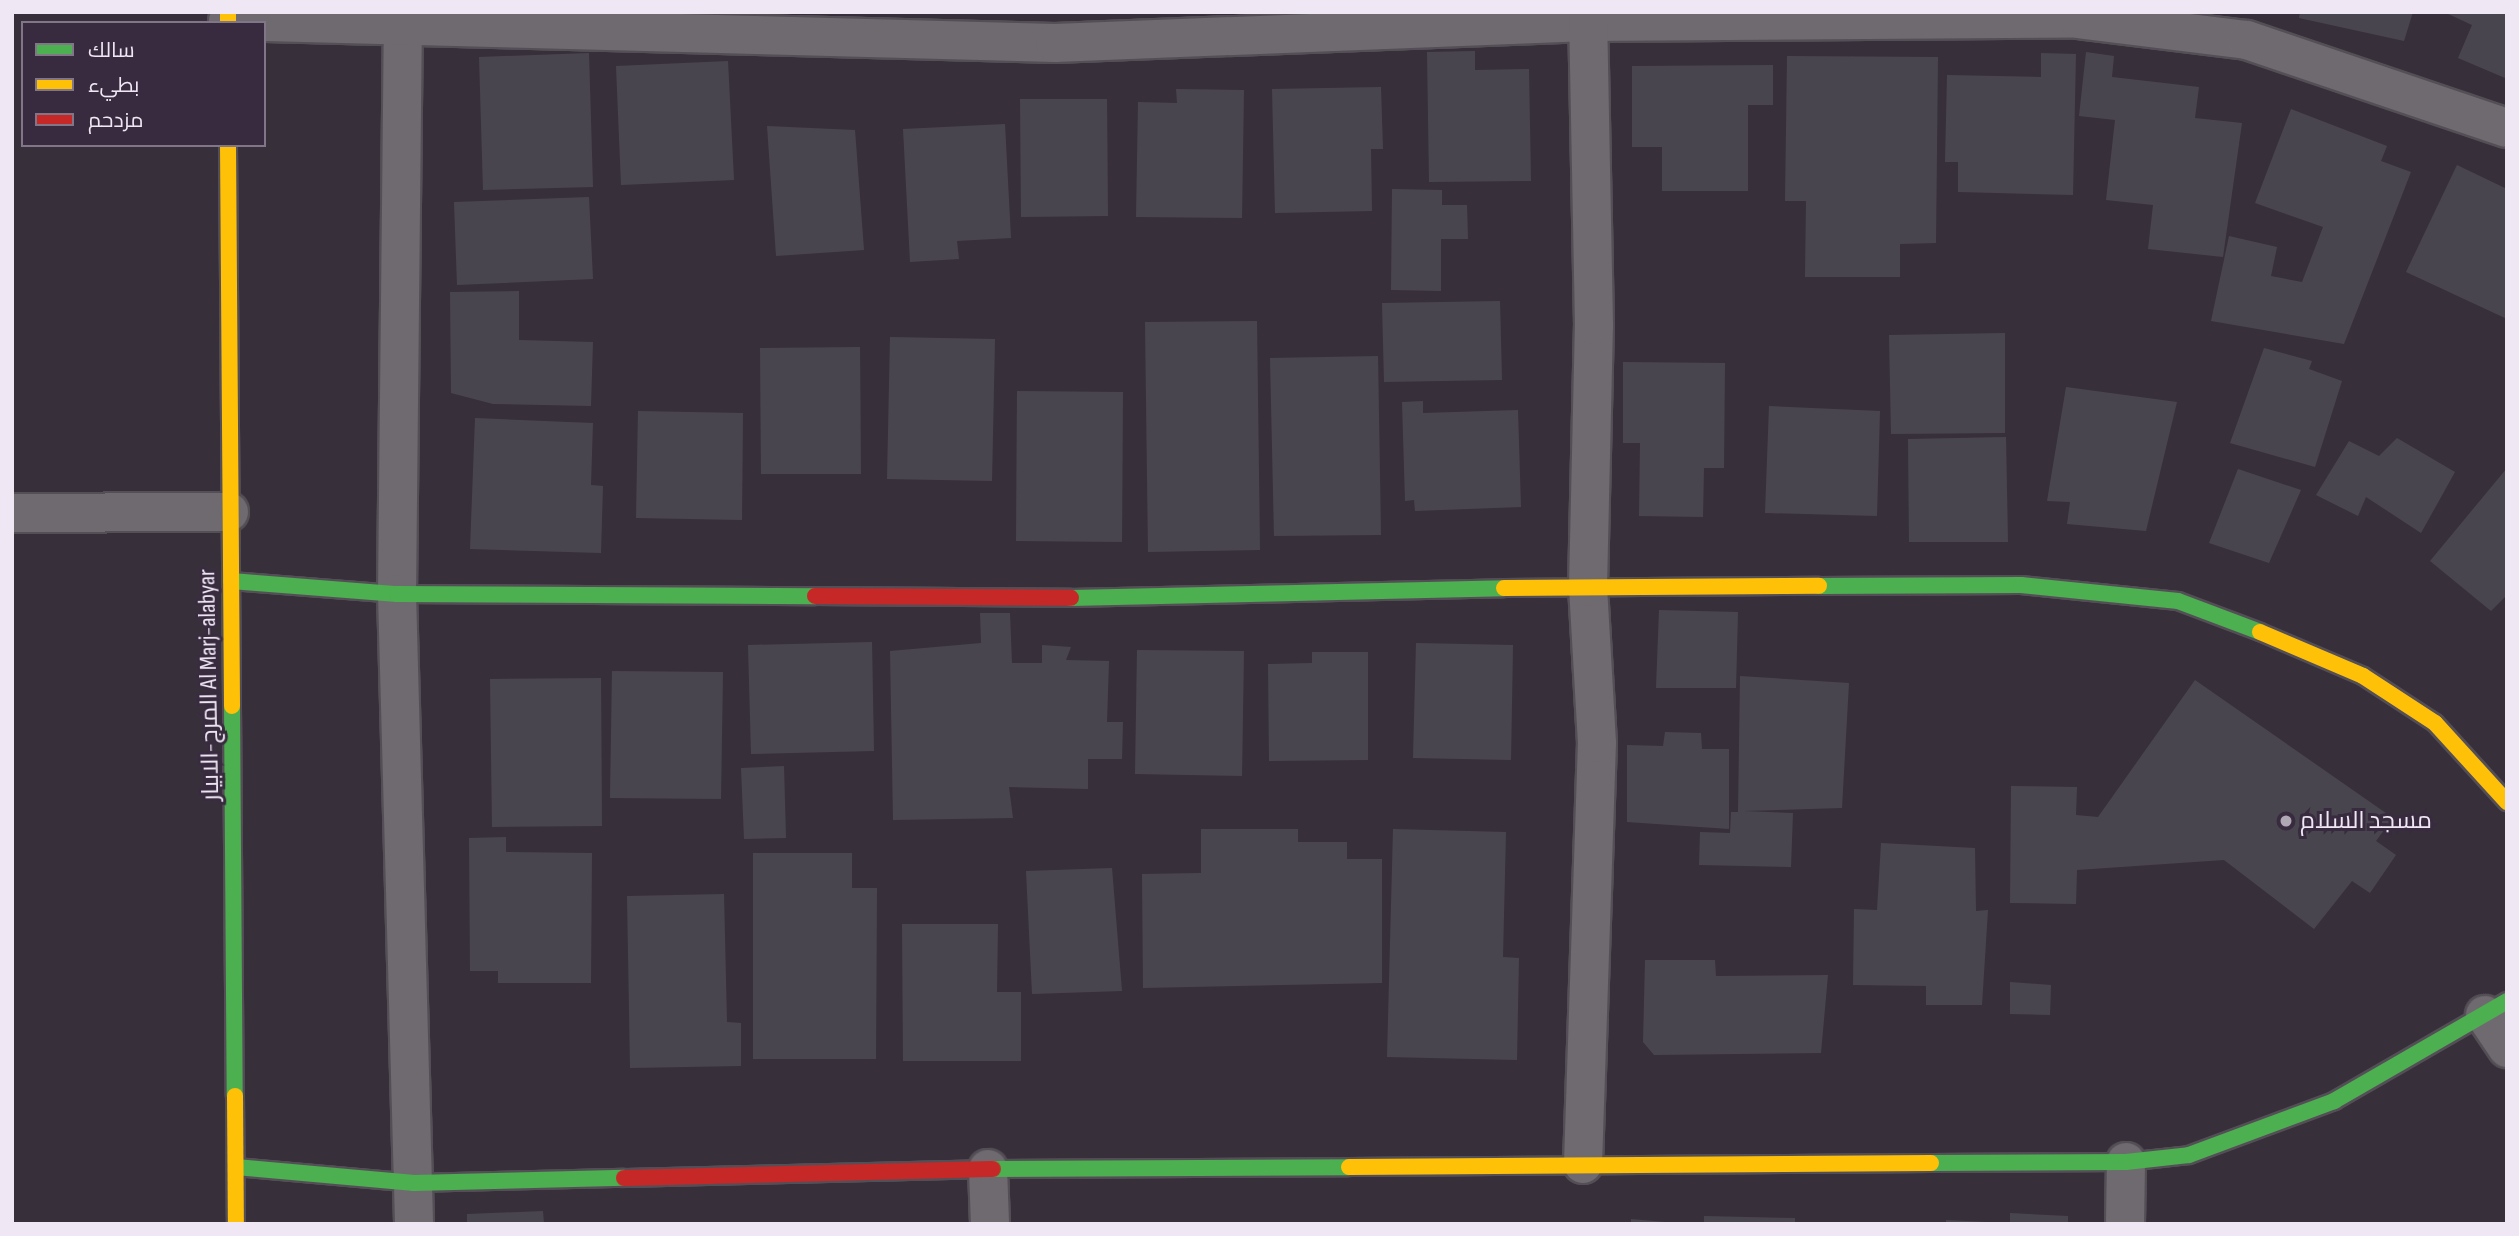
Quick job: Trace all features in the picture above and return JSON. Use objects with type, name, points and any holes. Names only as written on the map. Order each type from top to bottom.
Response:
[{"type":"main road","name":"المرج-الابيار Al Marj-alabyar","points":[[228,147],[236,1224]]},
{"type":"main road","points":[[231,581],[397,594],[1155,598],[1588,587],[2021,585],[2178,601],[2363,676],[2435,723],[2507,802]]},
{"type":"main road","points":[[236,1167],[414,1183],[988,1169],[2126,1162],[2189,1154],[2260,1132],[2383,1076],[2496,1008]]},
{"type":"street","points":[[1583,1164],[1597,743],[1588,587],[1594,326],[1588,17]]},
{"type":"street","points":[[228,19],[404,18],[1055,43],[1588,17],[2078,19],[2247,40],[2507,128]]},
{"type":"street","points":[[404,18],[397,594],[414,1224]]},
{"type":"street","points":[[12,513],[229,512]]},
{"type":"street","points":[[2496,1008],[2507,1048]]},
{"type":"street","points":[[2125,1224],[2126,1162]]},
{"type":"street","points":[[988,1169],[990,1224]]},
{"type":"building","points":[[2300,12],[2413,12],[2404,41],[2299,18]]},
{"type":"building","points":[[2444,12],[2507,12],[2505,78],[2458,58],[2472,25]]},
{"type":"building","points":[[1475,51],[1475,70],[1529,69],[1531,181],[1429,182],[1427,52]]},
{"type":"building","points":[[2086,52],[2114,56],[2112,77],[2199,87],[2195,118],[2242,123],[2223,257],[2148,249],[2153,205],[2106,200],[2115,120],[2079,116]]},
{"type":"building","points":[[589,53],[593,187],[483,190],[479,57]]},
{"type":"building","points":[[2041,53],[2076,54],[2073,195],[1958,192],[1958,162],[1945,162],[1947,75],[2041,77]]},
{"type":"building","points":[[1787,56],[1938,57],[1936,243],[1900,244],[1900,277],[1805,277],[1806,201],[1785,201]]},
{"type":"building","points":[[728,61],[734,180],[621,185],[616,66]]},
{"type":"building","points":[[1773,65],[1773,105],[1748,105],[1748,191],[1662,191],[1662,147],[1632,147],[1632,66]]},
{"type":"building","points":[[1381,87],[1383,149],[1371,149],[1372,211],[1275,213],[1272,89]]},
{"type":"building","points":[[1176,89],[1244,90],[1242,218],[1136,217],[1138,102],[1177,103]]},
{"type":"building","points":[[1020,99],[1107,99],[1108,216],[1021,217]]},
{"type":"building","points":[[2291,109],[2387,146],[2381,161],[2411,172],[2344,344],[2211,321],[2229,236],[2277,247],[2271,276],[2302,282],[2323,227],[2255,203]]},
{"type":"building","points":[[1005,124],[1011,238],[957,241],[959,259],[910,262],[903,129]]},
{"type":"building","points":[[767,126],[855,130],[864,250],[776,256]]},
{"type":"building","points":[[2457,165],[2507,189],[2507,319],[2406,272]]},
{"type":"building","points":[[1392,189],[1442,190],[1442,205],[1467,205],[1468,239],[1441,239],[1441,291],[1391,290]]},
{"type":"building","points":[[589,197],[593,279],[457,285],[454,202]]},
{"type":"building","points":[[519,291],[519,340],[593,342],[591,406],[493,404],[451,393],[450,292]]},
{"type":"building","points":[[1500,301],[1502,380],[1384,382],[1382,303]]},
{"type":"building","points":[[1257,321],[1260,550],[1148,552],[1145,322]]},
{"type":"building","points":[[2005,333],[2005,433],[1891,434],[1889,335]]},
{"type":"building","points":[[890,337],[995,339],[992,481],[887,479]]},
{"type":"building","points":[[860,347],[861,474],[761,474],[760,348]]},
{"type":"building","points":[[2264,348],[2312,361],[2309,369],[2342,381],[2315,467],[2230,443]]},
{"type":"building","points":[[1378,356],[1381,535],[1274,536],[1270,358]]},
{"type":"building","points":[[1623,362],[1725,363],[1724,468],[1704,468],[1703,517],[1639,516],[1640,443],[1623,443]]},
{"type":"building","points":[[2066,387],[2177,402],[2146,531],[2067,524],[2070,502],[2047,501]]},
{"type":"building","points":[[1017,391],[1123,392],[1122,542],[1016,541]]},
{"type":"building","points":[[1423,401],[1423,413],[1518,410],[1521,507],[1415,511],[1414,500],[1405,501],[1402,402]]},
{"type":"building","points":[[1769,406],[1880,411],[1877,516],[1765,513]]},
{"type":"building","points":[[638,411],[743,413],[742,520],[636,518]]},
{"type":"building","points":[[475,418],[593,423],[591,485],[603,486],[601,553],[470,549]]},
{"type":"building","points":[[2006,437],[2008,542],[1909,542],[1908,439]]},
{"type":"building","points":[[2397,438],[2455,472],[2421,533],[2366,497],[2358,516],[2316,495],[2349,441],[2379,456]]},
{"type":"building","points":[[2507,468],[2507,595],[2491,611],[2430,561]]},
{"type":"building","points":[[2238,469],[2301,490],[2269,563],[2209,543]]},
{"type":"building","points":[[1659,610],[1738,612],[1736,688],[1656,688]]},
{"type":"building","points":[[980,613],[1010,613],[1012,663],[1042,663],[1042,645],[1071,647],[1066,660],[1109,661],[1107,722],[1123,722],[1122,759],[1088,759],[1088,789],[1009,787],[1013,818],[893,820],[890,651],[981,643]]},
{"type":"building","points":[[872,642],[874,751],[751,754],[748,645]]},
{"type":"building","points":[[1416,643],[1513,645],[1511,760],[1413,758]]},
{"type":"building","points":[[1137,650],[1244,651],[1242,776],[1135,774]]},
{"type":"building","points":[[1312,652],[1368,652],[1368,760],[1269,761],[1268,664],[1312,663]]},
{"type":"building","points":[[612,671],[723,672],[721,799],[610,798]]},
{"type":"building","points":[[1740,676],[1849,683],[1842,808],[1744,811],[1793,813],[1791,867],[1699,865],[1700,832],[1730,833],[1731,812],[1738,812]]},
{"type":"building","points":[[601,678],[602,826],[492,827],[490,679]]},
{"type":"building","points":[[2195,680],[2393,818],[2376,841],[2396,855],[2370,893],[2352,881],[2314,929],[2224,860],[2077,870],[2076,904],[2010,903],[2011,786],[2077,787],[2076,815],[2098,817]]},
{"type":"building","points":[[1665,732],[1701,733],[1702,749],[1729,749],[1729,829],[1627,822],[1627,745],[1663,746]]},
{"type":"building","points":[[784,766],[786,838],[744,839],[741,768]]},
{"type":"building","points":[[1201,829],[1298,829],[1298,842],[1347,842],[1347,859],[1382,859],[1382,983],[1143,988],[1142,874],[1201,873]]},
{"type":"building","points":[[1393,829],[1506,832],[1503,957],[1519,958],[1517,1060],[1387,1057]]},
{"type":"building","points":[[506,837],[506,852],[592,853],[591,983],[498,983],[498,971],[470,971],[469,838]]},
{"type":"building","points":[[1881,843],[1975,848],[1976,911],[1988,910],[1982,1005],[1926,1005],[1926,986],[1853,985],[1854,909],[1877,910]]},
{"type":"building","points":[[753,853],[852,853],[852,888],[877,888],[876,1059],[753,1059]]},
{"type":"building","points":[[1112,868],[1122,991],[1032,994],[1026,871]]},
{"type":"building","points":[[724,894],[727,1022],[741,1023],[741,1066],[630,1068],[627,896]]},
{"type":"building","points":[[902,924],[998,924],[997,992],[1021,992],[1021,1061],[903,1061]]},
{"type":"building","points":[[1645,960],[1715,960],[1716,976],[1828,975],[1821,1053],[1654,1055],[1643,1042]]},
{"type":"building","points":[[2010,982],[2051,985],[2050,1015],[2010,1014]]},
{"type":"building","points":[[543,1211],[544,1224],[467,1224],[467,1214]]},
{"type":"building","points":[[2010,1213],[2068,1216],[2068,1224],[2010,1224]]},
{"type":"building","points":[[1704,1216],[1795,1218],[1795,1224],[1704,1224]]},
{"type":"building","points":[[1631,1219],[1665,1222],[1665,1224],[1631,1224]]},
{"type":"building","points":[[1946,1220],[1987,1222],[1987,1224],[1946,1224]]},
{"type":"traffic: fast","points":[[231,581],[397,594],[815,596]]},
{"type":"traffic: fast","points":[[1819,586],[2021,585],[2178,601],[2260,632]]},
{"type":"traffic: fast","points":[[1071,598],[1504,588]]},
{"type":"traffic: fast","points":[[232,706],[235,1096]]},
{"type":"traffic: fast","points":[[1931,1163],[2126,1162],[2189,1155],[2334,1101],[2507,1001]]},
{"type":"traffic: fast","points":[[236,1167],[414,1183],[624,1178]]},
{"type":"traffic: fast","points":[[993,1169],[1349,1167]]},
{"type":"traffic: slow","points":[[228,12],[228,21]]},
{"type":"traffic: slow","points":[[228,147],[232,706]]},
{"type":"traffic: slow","points":[[1504,588],[1819,586]]},
{"type":"traffic: slow","points":[[2260,632],[2363,676],[2435,723],[2507,802]]},
{"type":"traffic: slow","points":[[235,1096],[236,1224]]},
{"type":"traffic: slow","points":[[1349,1167],[1931,1163]]},
{"type":"traffic: jam","points":[[815,596],[1071,598]]},
{"type":"traffic: jam","points":[[624,1178],[993,1169]]},
{"type":"place","name":"مسجد السلام","points":[[2286,821]]}]
